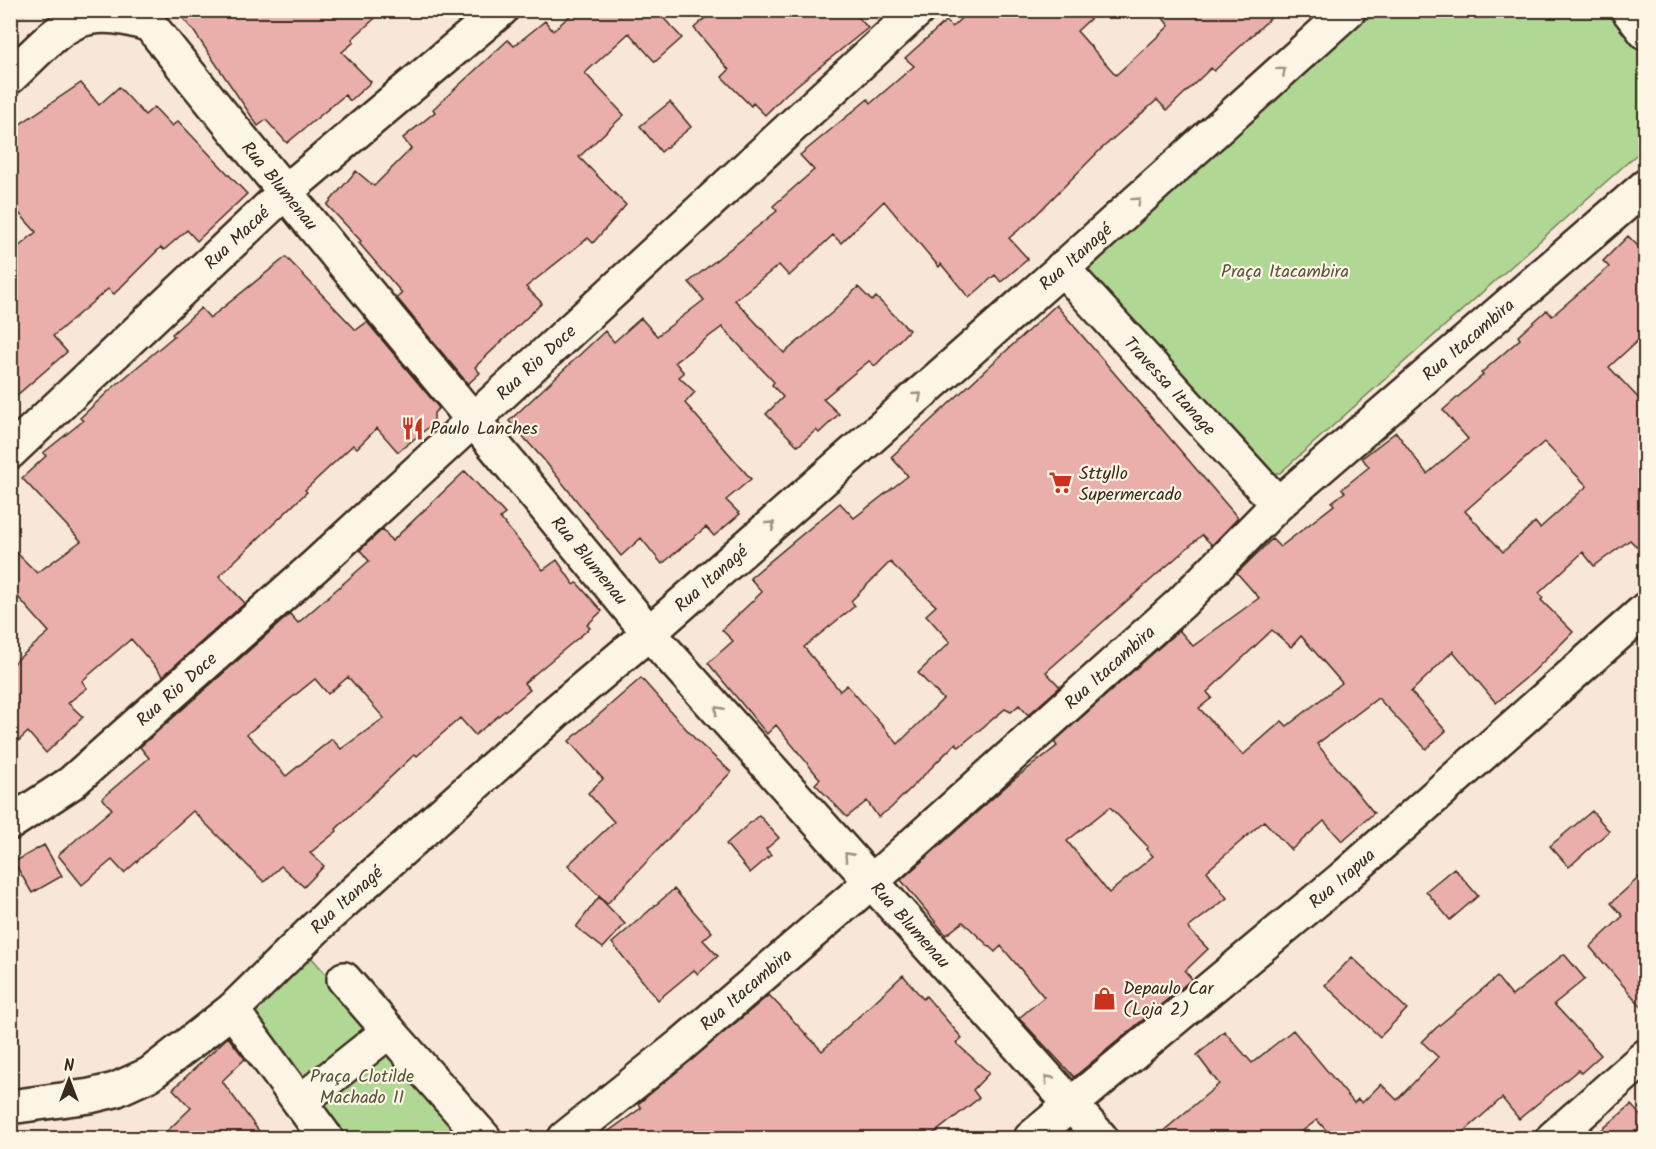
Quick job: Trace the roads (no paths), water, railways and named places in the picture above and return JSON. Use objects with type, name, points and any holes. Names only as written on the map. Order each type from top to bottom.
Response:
[{"type":"street","name":"Rua Blumenau","points":[[71,14],[107,10],[127,14],[150,25],[284,193],[474,418],[649,633],[1101,1138]]},
{"type":"street","name":"Rua Macaé","points":[[10,452],[284,193],[501,10]]},
{"type":"street","name":"Rua Rio Doce","points":[[10,823],[71,783],[315,566],[918,10]]},
{"type":"street","name":"Rua Itanagé","points":[[10,1107],[48,1103],[115,1090],[150,1074],[232,1010],[329,915],[559,709],[649,633],[1062,268],[1349,10]]},
{"type":"street","points":[[1628,10],[1646,33]]},
{"type":"street","points":[[10,77],[71,14]]},
{"type":"street","name":"Rua Itacambira","points":[[565,1138],[680,1046],[871,882],[1180,603],[1278,504],[1646,186]]},
{"type":"street","name":"Travessa Itanage","points":[[1062,268],[1278,504]]},
{"type":"street","name":"Rua Irapua","points":[[1031,1138],[1070,1103],[1343,878],[1646,609]]},
{"type":"street","points":[[344,979],[484,1138]]},
{"type":"street","points":[[232,1010],[326,1138]]},
{"type":"street","points":[[300,1102],[389,1031]]},
{"type":"street","points":[[1552,1138],[1646,1056]]},
{"type":"place","name":"Paulo Lanches","points":[[412,428]]},
{"type":"place","name":"Sttyllo Supermercado","points":[[1061,483]]},
{"type":"place","name":"Depaulo Car (Loja 2)","points":[[1105,998]]},
{"type":"park label","name":"Praça Itacambira","points":[[1285,271]]},
{"type":"park label","name":"Praça Clotilde Machado II","points":[[362,1086]]}]
